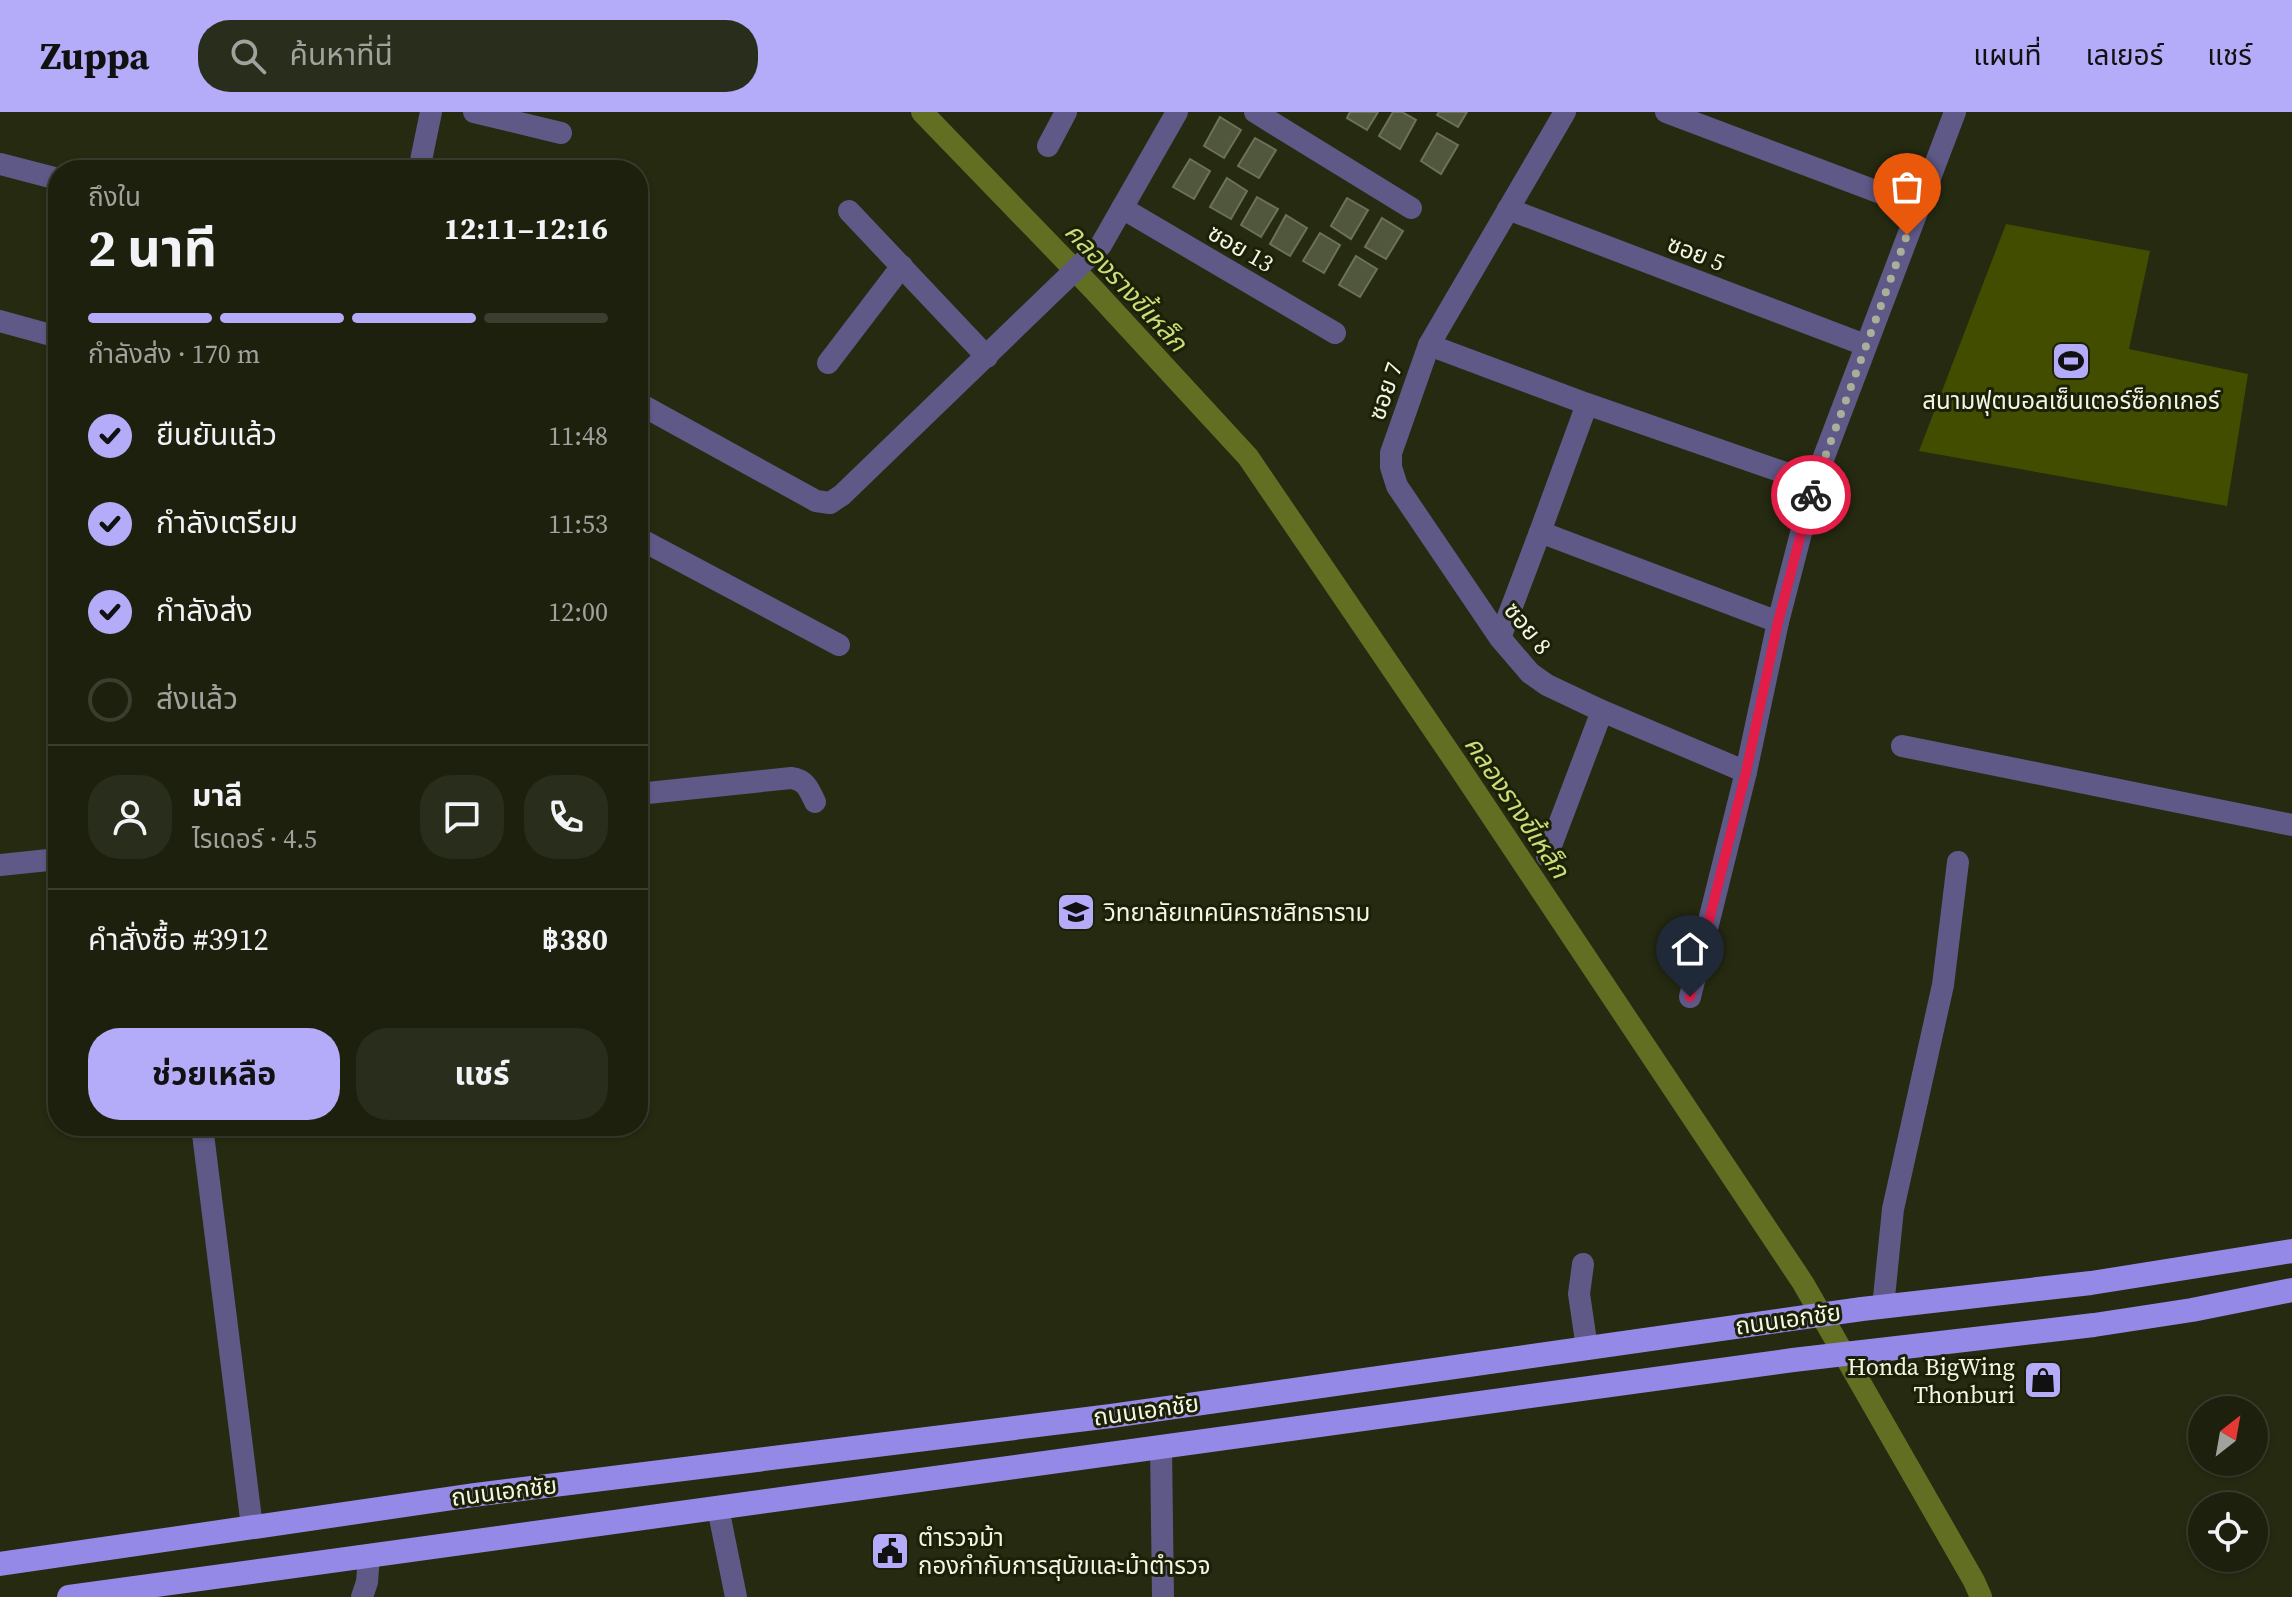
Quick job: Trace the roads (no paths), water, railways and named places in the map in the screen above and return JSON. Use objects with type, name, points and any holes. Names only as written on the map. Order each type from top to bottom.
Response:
[{"type":"main road","name":"ถนนเอกชัย","points":[[0,1564],[489,1493],[1111,1416],[1776,1321],[2091,1283],[2292,1251]]},
{"type":"main road","name":"ถนนเอกชัย","points":[[69,1597],[145,1592],[369,1556],[1793,1360],[2094,1325],[2292,1290]]},
{"type":"street","points":[[421,160],[431,112]]},
{"type":"street","points":[[474,112],[561,133]]},
{"type":"street","points":[[1048,146],[1066,112]]},
{"type":"street","points":[[648,409],[816,501],[830,503],[987,357],[1101,245],[1177,112]]},
{"type":"street","points":[[1255,112],[1411,208]]},
{"type":"street","name":"ซอย 7","points":[[1391,453],[1429,345],[1565,112]]},
{"type":"street","points":[[1666,112],[1918,207]]},
{"type":"street","points":[[1690,997],[1814,483],[1955,112]]},
{"type":"street","points":[[0,164],[48,176]]},
{"type":"street","name":"ซอย 13","points":[[1122,208],[1335,333]]},
{"type":"street","name":"ซอย 5","points":[[1508,209],[1865,345]]},
{"type":"street","points":[[849,211],[987,357]]},
{"type":"street","points":[[828,363],[902,266]]},
{"type":"street","points":[[0,321],[48,334]]},
{"type":"street","points":[[1429,345],[1814,483]]},
{"type":"street","points":[[1500,638],[1587,404]]},
{"type":"street","name":"ซอย 8","points":[[1391,453],[1391,467],[1397,486],[1500,638],[1530,673],[1547,685],[1602,711],[1746,772]]},
{"type":"street","points":[[1540,532],[1778,622]]},
{"type":"street","points":[[648,543],[839,645]]},
{"type":"street","points":[[1547,856],[1602,711]]},
{"type":"street","points":[[1902,746],[2292,825]]},
{"type":"street","points":[[648,793],[791,778],[806,784],[815,802]]},
{"type":"street","points":[[0,865],[48,860]]},
{"type":"street","points":[[1872,1308],[1943,985],[1958,862]]},
{"type":"street","points":[[203,1136],[252,1527]]},
{"type":"street","points":[[1583,1264],[1579,1294],[1587,1348]]},
{"type":"street","points":[[1161,1447],[1163,1597]]},
{"type":"street","points":[[718,1508],[736,1597]]},
{"type":"street","points":[[362,1597],[367,1582],[369,1556]]},
{"type":"waterway","name":"คลองรางขี้เหล็ก","points":[[922,112],[1094,290],[1248,457],[1803,1283],[1981,1597]]},
{"type":"place","name":"สนามฟุตบอลเซ็นเตอร์ซ็อกเกอร์","points":[[2071,361]]},
{"type":"place","name":"วิทยาลัยเทคนิคราชสิทธาราม","points":[[1076,912]]},
{"type":"place","name":"Honda BigWing Thonburi","points":[[2043,1380]]},
{"type":"place","name":"ตำรวจม้า กองกำกับการสุนัขและม้าตำรวจ","points":[[890,1551]]}]
